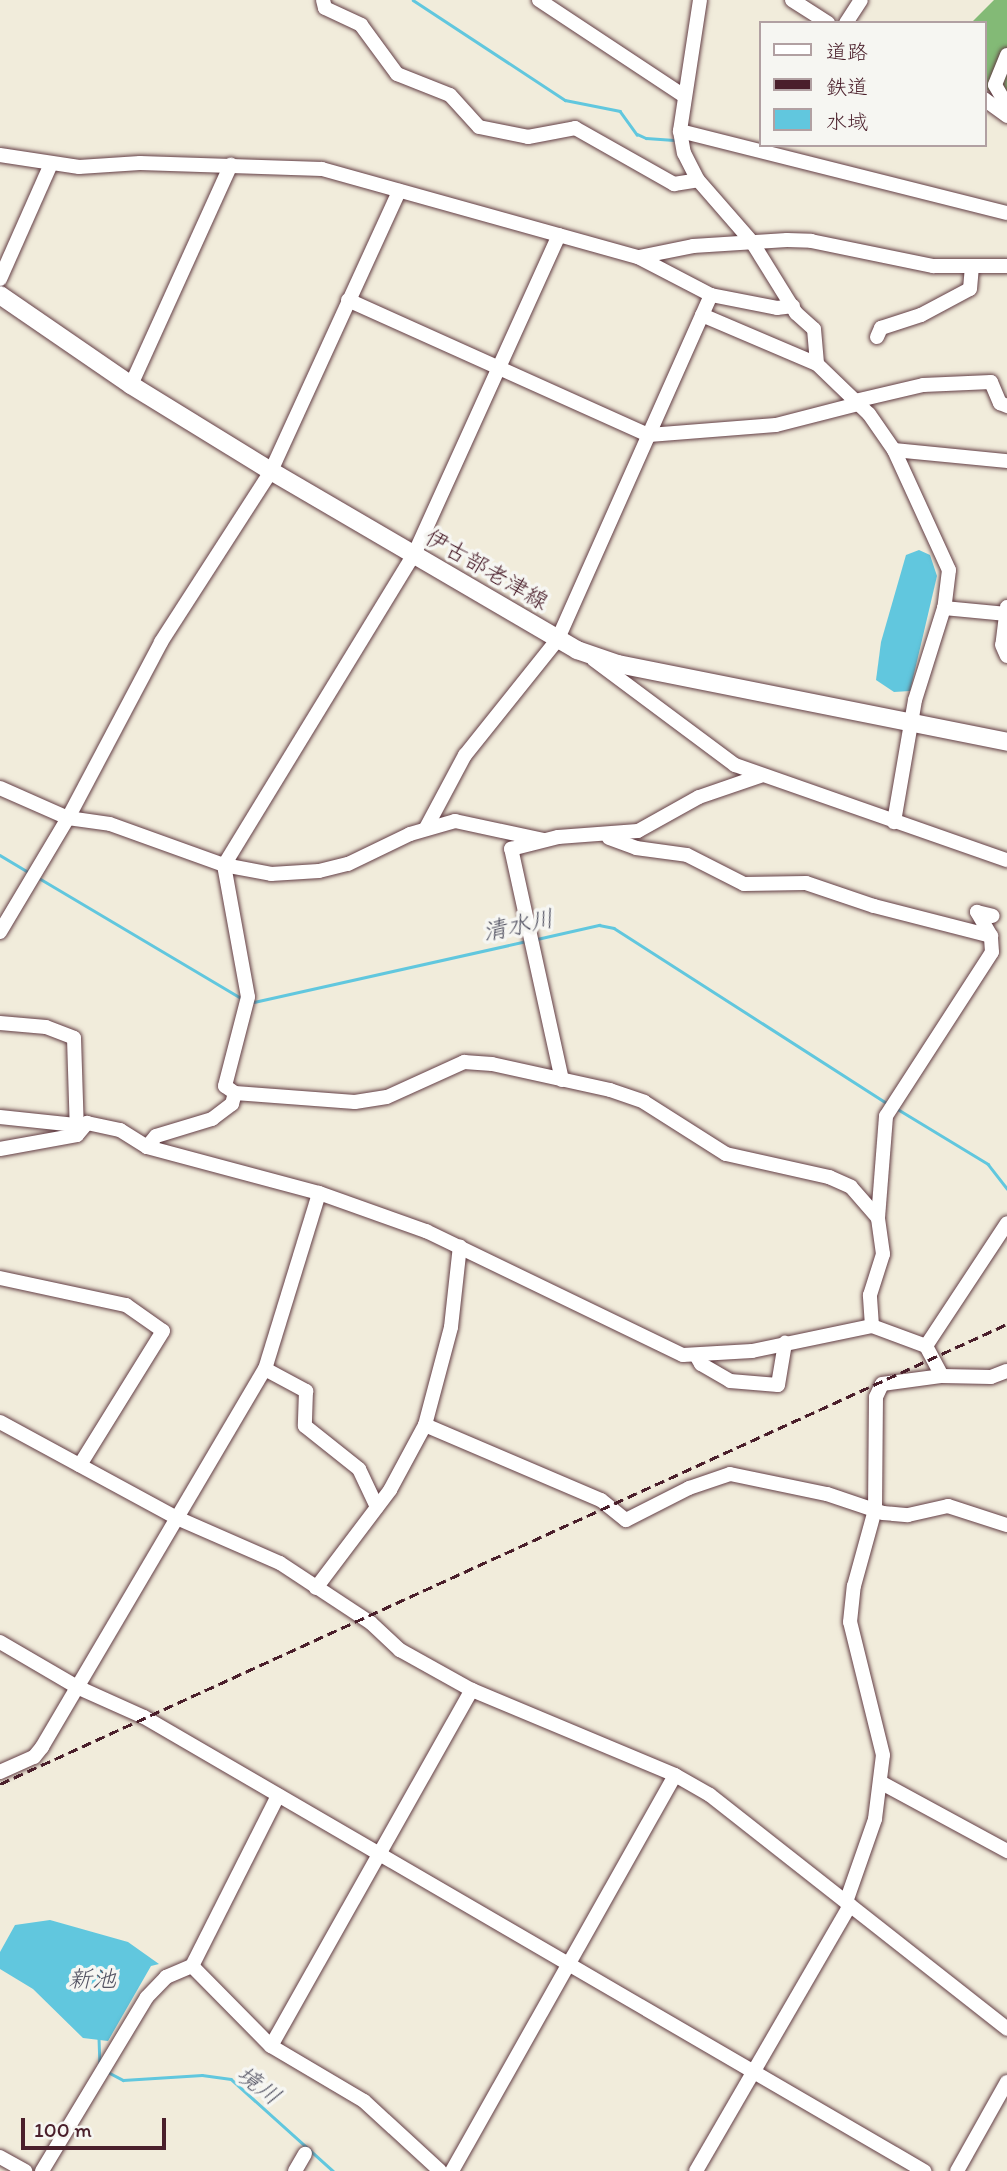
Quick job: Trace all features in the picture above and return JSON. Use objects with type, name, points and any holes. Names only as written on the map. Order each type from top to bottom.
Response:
[{"type":"main road","name":"伊古部老津線","points":[[0,295],[131,385],[271,471],[577,650],[618,664],[1007,742]]},
{"type":"street","points":[[323,0],[325,8],[361,25],[397,74],[450,95],[479,127],[528,137],[575,128],[674,184],[698,180]]},
{"type":"street","points":[[539,0],[684,96]]},
{"type":"street","points":[[700,0],[680,131],[698,180],[752,242],[793,306],[814,329],[817,364]]},
{"type":"street","points":[[792,0],[825,21]]},
{"type":"street","points":[[847,21],[861,0]]},
{"type":"street","points":[[1007,55],[995,85],[1007,106]]},
{"type":"street","points":[[986,100],[1007,116]]},
{"type":"street","points":[[680,131],[1007,213]]},
{"type":"street","points":[[0,155],[51,164],[231,165],[322,169],[638,257],[711,296],[777,308],[793,306]]},
{"type":"street","points":[[0,279],[51,164]]},
{"type":"street","points":[[131,385],[231,165]]},
{"type":"street","points":[[0,932],[68,818],[161,642],[271,471],[399,191]]},
{"type":"street","points":[[559,234],[414,554],[224,865],[247,1001],[225,1086],[235,1093],[355,1102],[387,1097],[464,1062],[562,1080],[644,1102],[726,1154],[829,1177],[851,1187],[878,1218]]},
{"type":"street","points":[[638,257],[693,246],[811,241],[933,266],[1007,266]]},
{"type":"street","points":[[877,337],[881,328],[920,316],[970,289],[972,268]]},
{"type":"street","points":[[426,828],[465,755],[558,639],[711,296]]},
{"type":"street","points":[[348,300],[649,435],[776,425],[923,385],[991,382],[1000,403],[1007,405]]},
{"type":"street","points":[[702,315],[817,364],[856,403],[894,450],[943,552],[949,584],[912,722],[894,822]]},
{"type":"street","points":[[894,450],[1007,461]]},
{"type":"street","points":[[944,608],[1007,611],[1002,645],[1007,656]]},
{"type":"street","points":[[577,650],[735,765],[760,776],[1007,860]]},
{"type":"street","points":[[562,1080],[510,854],[515,846],[544,840],[638,831],[699,797],[760,776]]},
{"type":"street","points":[[0,788],[68,818],[110,824],[224,865],[271,874],[319,871],[348,864],[426,828],[455,821],[544,840]]},
{"type":"street","points":[[604,835],[636,848],[687,855],[744,884],[806,883],[874,906],[991,936]]},
{"type":"street","points":[[872,1326],[870,1294],[883,1254],[878,1218],[893,1105],[992,952],[991,936],[977,912],[993,916]]},
{"type":"street","points":[[0,1023],[46,1027],[74,1038],[76,1130]]},
{"type":"street","points":[[147,1147],[156,1136],[212,1119],[232,1104],[235,1093]]},
{"type":"street","points":[[0,1117],[76,1130]]},
{"type":"street","points":[[0,1149],[76,1130],[87,1123],[120,1130],[147,1147],[319,1193],[460,1246],[683,1355],[697,1357],[872,1326],[926,1346],[942,1376]]},
{"type":"street","points":[[0,1772],[34,1758],[265,1369],[319,1193]]},
{"type":"street","points":[[926,1346],[1007,1223]]},
{"type":"street","points":[[316,1588],[403,1472],[425,1425],[451,1327],[460,1246]]},
{"type":"street","points":[[0,1278],[126,1305],[163,1331],[80,1465]]},
{"type":"street","points":[[697,1357],[701,1364],[730,1381],[778,1385],[785,1343]]},
{"type":"street","points":[[265,1369],[306,1391],[305,1426],[359,1469],[377,1507]]},
{"type":"street","points":[[696,2171],[750,2071],[848,1904],[875,1819],[883,1755],[850,1622],[854,1586],[875,1510],[876,1397],[882,1384],[942,1376],[991,1377],[1007,1371]]},
{"type":"street","points":[[0,1422],[177,1518],[280,1563],[371,1623],[400,1650],[472,1690],[675,1775],[710,1795],[1007,2029]]},
{"type":"street","points":[[425,1425],[601,1500],[626,1520],[689,1489],[730,1474],[827,1494],[875,1510],[908,1515],[957,1507],[1007,1525]]},
{"type":"street","points":[[0,1642],[77,1687],[144,1717],[924,2171]]},
{"type":"street","points":[[271,2046],[472,1690]]},
{"type":"street","points":[[452,2171],[675,1775]]},
{"type":"street","points":[[880,1782],[1007,1851]]},
{"type":"street","points":[[42,2171],[147,1997],[166,1977],[192,1966],[278,1796]]},
{"type":"street","points":[[192,1966],[271,2046],[364,2101],[440,2171]]},
{"type":"street","points":[[957,2171],[1007,2082]]},
{"type":"street","points":[[295,2171],[305,2154]]},
{"type":"street","points":[[0,2157],[25,2171]]},
{"type":"green space","points":[[994,0],[1007,0],[1007,106],[986,89],[986,21],[973,21]]},
{"type":"water","points":[[919,550],[930,555],[937,576],[910,691],[894,692],[876,680],[881,642],[906,555]]},
{"type":"water","name":"新池","points":[[50,1920],[128,1942],[159,1964],[151,1966],[108,2041],[83,2038],[33,1989],[0,1969],[0,1952],[15,1925]]},
{"type":"waterway","points":[[413,0],[565,100],[620,111],[637,134],[646,138],[674,140]]},
{"type":"waterway","name":"清水川","points":[[0,855],[30,873]]},
{"type":"waterway","name":"清水川","points":[[39,878],[241,998]]},
{"type":"waterway","name":"清水川","points":[[537,939],[599,925],[614,928],[887,1103]]},
{"type":"waterway","name":"清水川","points":[[254,1002],[527,941]]},
{"type":"waterway","name":"清水川","points":[[896,1108],[988,1164],[1007,1188]]},
{"type":"waterway","name":"境川","points":[[99,2038],[100,2065]]},
{"type":"waterway","name":"境川","points":[[108,2072],[123,2080],[202,2075],[231,2079],[333,2171]]},
{"type":"railway","points":[[0,1784],[1007,1324]]}]
